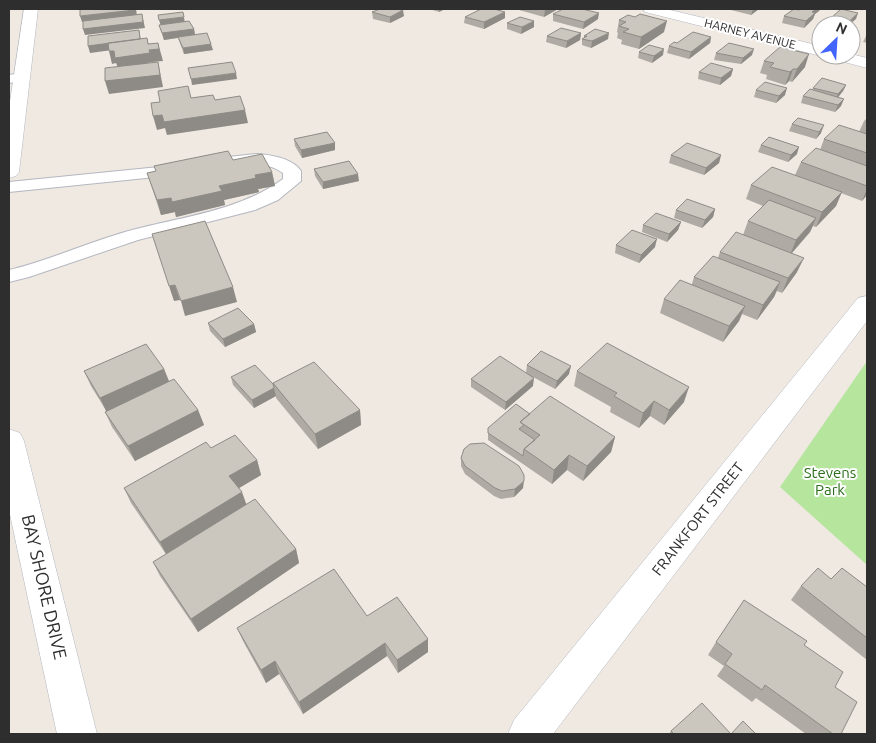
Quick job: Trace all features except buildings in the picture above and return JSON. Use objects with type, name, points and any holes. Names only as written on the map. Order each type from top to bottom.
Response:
[{"type":"street","points":[[9,172],[15,78],[31,9]]},
{"type":"street","name":"HARNEY AVENUE","points":[[650,9],[811,49]]},
{"type":"street","name":"FRANKFORT STREET","points":[[528,734],[867,304]]},
{"type":"street","name":"BAY SHORE DRIVE","points":[[9,441],[78,734]]},
{"type":"lane","points":[[9,276],[132,236],[248,206],[272,196],[292,181],[292,171],[275,160],[249,158],[221,163]]},
{"type":"lane","points":[[9,187],[133,176],[193,168]]},
{"type":"green space","name":"Stevens Park","points":[[867,361],[867,565],[780,487]]}]
